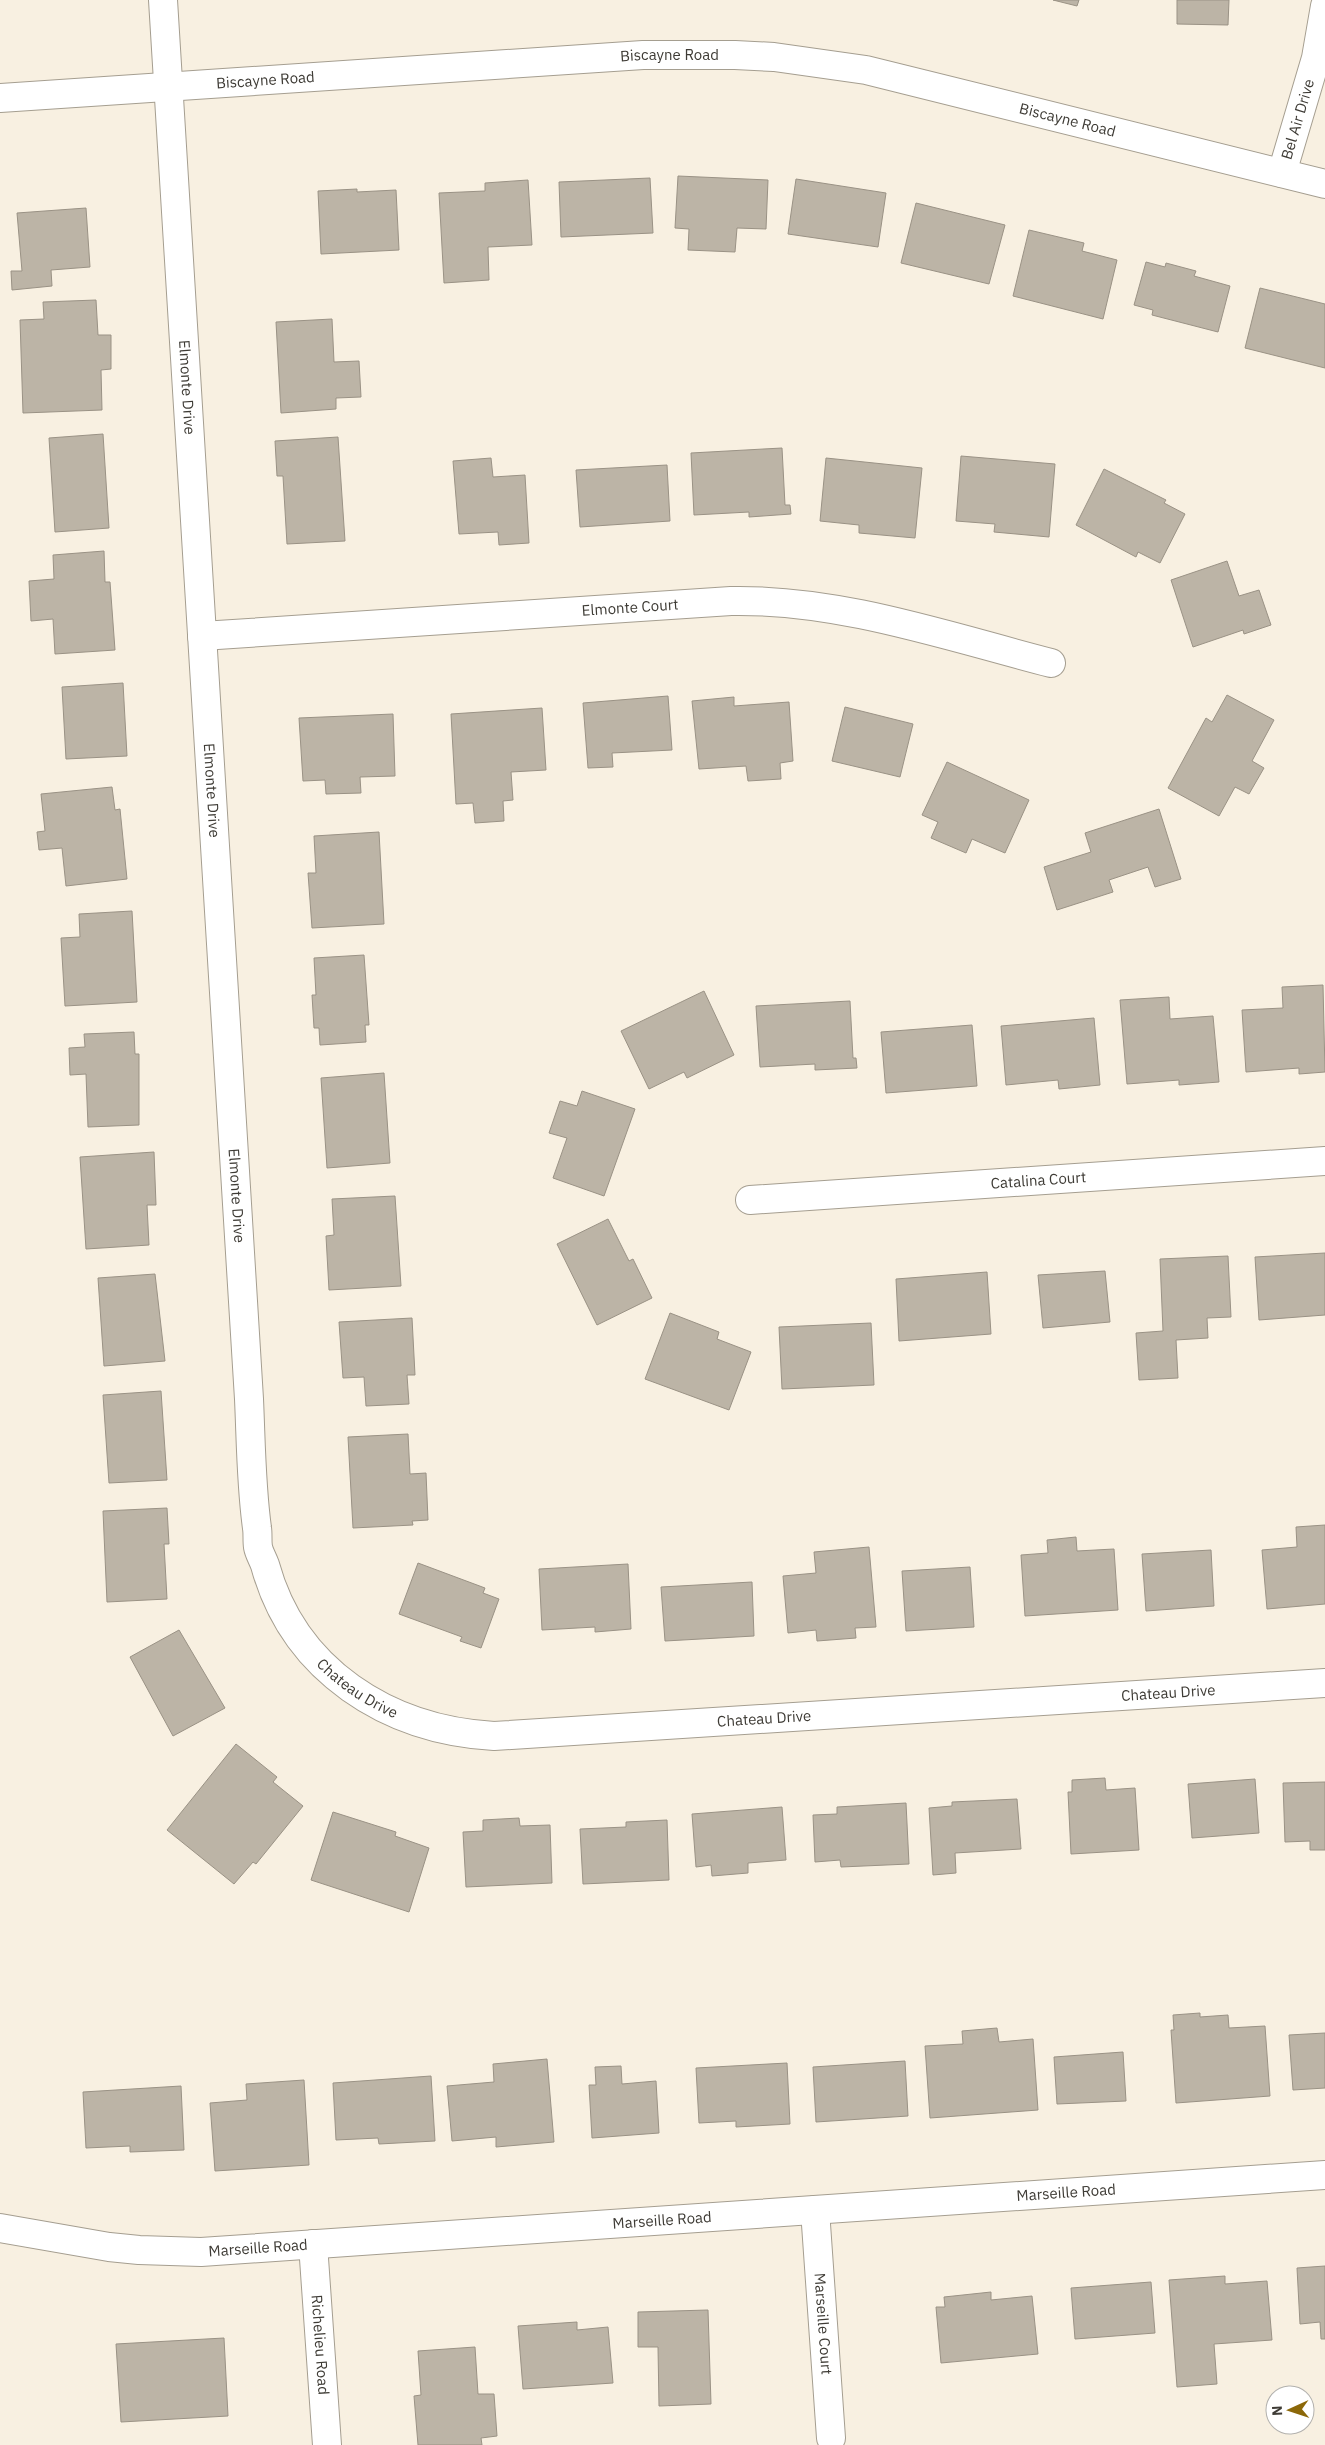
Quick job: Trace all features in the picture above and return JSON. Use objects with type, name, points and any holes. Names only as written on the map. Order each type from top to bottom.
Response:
[{"type":"street","name":"Elmonte Drive","points":[[163,0],[249,1399],[253,1511],[258,1546],[268,1581]]},
{"type":"street","name":"Bel Air Drive","points":[[1282,173],[1316,58],[1325,6]]},
{"type":"street","name":"Biscayne Road","points":[[0,98],[643,55],[700,54],[774,58],[866,70],[902,78],[1325,184]]},
{"type":"street","name":"Elmonte Court","points":[[202,636],[731,601],[778,601],[823,606],[865,615],[1051,663]]},
{"type":"street","name":"Catalina Court","points":[[750,1200],[1325,1160]]},
{"type":"street","name":"Chateau Drive","points":[[268,1581],[294,1629],[316,1658],[343,1683],[389,1712],[440,1730],[476,1735],[512,1736],[1325,1683]]},
{"type":"street","name":"Marseille Road","points":[[0,2228],[139,2250],[201,2252],[1325,2175]]},
{"type":"street","name":"Marseille Court","points":[[815,2210],[831,2438]]},
{"type":"street","name":"Richelieu Road","points":[[313,2244],[327,2445]]},
{"type":"building","points":[[1053,0],[1079,0],[1077,6]]},
{"type":"building","points":[[1177,0],[1229,0],[1228,25],[1177,24]]},
{"type":"building","points":[[678,176],[768,180],[766,229],[737,228],[735,252],[688,250],[689,229],[675,228]]},
{"type":"building","points":[[650,178],[653,233],[561,237],[559,182]]},
{"type":"building","points":[[796,179],[886,193],[878,247],[788,234]]},
{"type":"building","points":[[528,180],[532,245],[488,247],[489,280],[444,283],[439,193],[485,191],[485,183]]},
{"type":"building","points":[[357,189],[357,192],[396,190],[399,250],[321,254],[318,191]]},
{"type":"building","points":[[916,203],[1005,225],[989,284],[901,263]]},
{"type":"building","points":[[86,208],[90,267],[51,270],[52,286],[12,290],[11,271],[22,271],[17,213]]},
{"type":"building","points":[[1029,230],[1084,243],[1082,251],[1117,260],[1103,319],[1013,296]]},
{"type":"building","points":[[1146,262],[1165,267],[1166,263],[1196,271],[1194,276],[1230,286],[1218,332],[1152,315],[1153,310],[1134,305]]},
{"type":"building","points":[[1260,288],[1325,304],[1325,368],[1245,348]]},
{"type":"building","points":[[96,300],[98,335],[111,335],[111,369],[101,370],[102,410],[23,413],[20,320],[44,319],[43,302]]},
{"type":"building","points":[[332,319],[334,362],[359,361],[361,397],[336,398],[336,409],[281,413],[276,322]]},
{"type":"building","points":[[103,434],[109,528],[55,532],[49,438]]},
{"type":"building","points":[[338,437],[345,541],[287,544],[283,476],[277,476],[275,441]]},
{"type":"building","points":[[782,448],[785,505],[790,505],[791,514],[749,517],[749,512],[694,515],[691,453]]},
{"type":"building","points":[[961,456],[1055,464],[1049,537],[994,532],[995,524],[956,521]]},
{"type":"building","points":[[491,458],[493,477],[525,475],[529,543],[499,545],[498,532],[459,534],[453,461]]},
{"type":"building","points":[[826,458],[922,468],[915,538],[859,533],[859,525],[820,521]]},
{"type":"building","points":[[667,465],[670,521],[580,527],[576,470]]},
{"type":"building","points":[[1104,469],[1166,500],[1164,503],[1185,514],[1160,563],[1138,552],[1136,557],[1076,525]]},
{"type":"building","points":[[104,551],[105,582],[110,582],[115,650],[55,654],[53,619],[31,621],[29,581],[54,579],[53,555]]},
{"type":"building","points":[[1227,561],[1239,596],[1259,590],[1271,625],[1244,634],[1243,630],[1193,647],[1171,580]]},
{"type":"building","points":[[123,683],[127,756],[66,759],[62,687]]},
{"type":"building","points":[[1227,695],[1274,720],[1252,761],[1264,768],[1249,794],[1235,787],[1219,816],[1168,788],[1206,718],[1212,722]]},
{"type":"building","points":[[668,696],[672,750],[612,753],[613,767],[588,768],[583,703]]},
{"type":"building","points":[[734,697],[734,706],[789,702],[793,761],[780,763],[781,779],[748,781],[746,766],[699,769],[692,701]]},
{"type":"building","points":[[845,707],[913,724],[900,777],[832,761]]},
{"type":"building","points":[[542,708],[546,770],[511,772],[513,800],[503,801],[504,821],[475,823],[473,803],[456,804],[451,714]]},
{"type":"building","points":[[393,714],[395,776],[360,777],[361,793],[326,794],[325,780],[303,781],[299,718]]},
{"type":"building","points":[[947,762],[1029,800],[1005,853],[972,839],[966,853],[931,838],[938,822],[922,815]]},
{"type":"building","points":[[112,787],[115,810],[120,809],[127,879],[66,886],[62,848],[39,850],[37,832],[45,831],[41,794]]},
{"type":"building","points":[[1159,809],[1181,879],[1155,887],[1148,867],[1109,880],[1113,892],[1057,910],[1044,867],[1091,852],[1085,833]]},
{"type":"building","points":[[379,832],[384,924],[312,928],[308,873],[316,873],[314,836]]},
{"type":"building","points":[[132,911],[137,1002],[65,1006],[61,938],[80,937],[79,914]]},
{"type":"building","points":[[364,955],[369,1025],[365,1025],[366,1042],[320,1045],[319,1028],[314,1028],[312,995],[316,995],[314,958]]},
{"type":"building","points":[[1323,985],[1325,1072],[1299,1074],[1299,1068],[1246,1072],[1242,1010],[1283,1008],[1282,987]]},
{"type":"building","points":[[704,991],[734,1055],[687,1078],[684,1072],[649,1089],[621,1031]]},
{"type":"building","points":[[1169,997],[1170,1019],[1213,1016],[1219,1082],[1179,1085],[1179,1080],[1127,1084],[1120,1000]]},
{"type":"building","points":[[850,1001],[853,1058],[856,1058],[857,1068],[815,1070],[815,1064],[760,1067],[756,1006]]},
{"type":"building","points":[[1094,1018],[1100,1085],[1059,1089],[1058,1080],[1006,1085],[1001,1026]]},
{"type":"building","points":[[972,1025],[977,1086],[886,1093],[881,1032]]},
{"type":"building","points":[[134,1032],[135,1054],[139,1054],[139,1125],[88,1127],[86,1074],[70,1075],[69,1048],[85,1047],[84,1034]]},
{"type":"building","points":[[384,1073],[390,1163],[327,1168],[321,1078]]},
{"type":"building","points":[[582,1091],[635,1109],[604,1196],[553,1178],[567,1138],[549,1133],[560,1101],[577,1106]]},
{"type":"building","points":[[154,1152],[156,1205],[147,1205],[149,1245],[86,1249],[80,1157]]},
{"type":"building","points":[[395,1196],[401,1286],[329,1290],[326,1236],[334,1235],[332,1199]]},
{"type":"building","points":[[608,1219],[629,1261],[633,1259],[652,1298],[597,1325],[557,1244]]},
{"type":"building","points":[[1325,1253],[1325,1315],[1259,1320],[1255,1257]]},
{"type":"building","points":[[1228,1256],[1231,1317],[1207,1318],[1208,1338],[1176,1340],[1178,1378],[1139,1380],[1136,1333],[1163,1331],[1160,1259]]},
{"type":"building","points":[[1105,1271],[1110,1322],[1043,1328],[1038,1275]]},
{"type":"building","points":[[987,1272],[991,1334],[899,1341],[896,1279]]},
{"type":"building","points":[[155,1274],[165,1361],[104,1366],[98,1278]]},
{"type":"building","points":[[670,1313],[719,1332],[717,1339],[751,1352],[729,1410],[645,1379]]},
{"type":"building","points":[[412,1318],[415,1375],[407,1375],[409,1404],[366,1406],[364,1377],[343,1378],[339,1322]]},
{"type":"building","points":[[871,1323],[874,1385],[782,1389],[779,1327]]},
{"type":"building","points":[[161,1391],[167,1480],[109,1483],[103,1395]]},
{"type":"building","points":[[408,1434],[410,1474],[426,1473],[428,1520],[412,1521],[413,1525],[353,1528],[348,1437]]},
{"type":"building","points":[[167,1508],[169,1544],[164,1544],[167,1599],[107,1602],[103,1511]]},
{"type":"building","points":[[1325,1525],[1325,1604],[1267,1609],[1262,1550],[1297,1547],[1296,1527]]},
{"type":"building","points":[[1076,1537],[1077,1551],[1114,1549],[1118,1610],[1025,1616],[1021,1555],[1048,1553],[1047,1540]]},
{"type":"building","points":[[869,1547],[876,1627],[855,1628],[856,1638],[817,1641],[816,1630],[788,1633],[783,1576],[816,1573],[814,1552]]},
{"type":"building","points":[[1211,1550],[1214,1606],[1146,1611],[1142,1554]]},
{"type":"building","points":[[418,1563],[485,1588],[483,1593],[499,1599],[481,1648],[460,1641],[462,1637],[399,1614]]},
{"type":"building","points":[[628,1564],[631,1629],[595,1632],[595,1627],[542,1630],[539,1569]]},
{"type":"building","points":[[970,1567],[974,1627],[906,1631],[902,1571]]},
{"type":"building","points":[[752,1582],[754,1636],[665,1641],[661,1587]]},
{"type":"building","points":[[179,1630],[225,1708],[173,1736],[130,1657]]},
{"type":"building","points":[[236,1744],[277,1777],[273,1782],[303,1806],[256,1864],[253,1862],[234,1884],[167,1830]]},
{"type":"building","points":[[1105,1778],[1106,1790],[1135,1788],[1139,1850],[1071,1854],[1068,1792],[1072,1792],[1072,1780]]},
{"type":"building","points":[[1255,1779],[1259,1833],[1192,1838],[1188,1784]]},
{"type":"building","points":[[1325,1782],[1325,1850],[1310,1850],[1310,1841],[1285,1842],[1283,1783]]},
{"type":"building","points":[[1017,1799],[1021,1849],[955,1853],[956,1873],[933,1875],[929,1808],[952,1806],[952,1802]]},
{"type":"building","points":[[906,1803],[909,1864],[841,1867],[840,1860],[815,1862],[813,1815],[837,1814],[837,1807]]},
{"type":"building","points":[[782,1807],[786,1860],[748,1863],[748,1873],[712,1876],[711,1865],[696,1867],[692,1814]]},
{"type":"building","points":[[333,1812],[396,1832],[395,1836],[429,1848],[409,1912],[311,1880]]},
{"type":"building","points":[[519,1818],[520,1826],[550,1825],[552,1883],[466,1887],[463,1832],[483,1831],[483,1820]]},
{"type":"building","points":[[667,1820],[669,1880],[583,1884],[580,1829],[626,1827],[626,1822]]},
{"type":"building","points":[[1200,2013],[1200,2017],[1228,2015],[1229,2028],[1265,2026],[1270,2096],[1176,2103],[1171,2030],[1174,2030],[1173,2015]]},
{"type":"building","points":[[997,2028],[999,2042],[1033,2039],[1038,2110],[930,2118],[925,2046],[963,2044],[962,2031]]},
{"type":"building","points":[[1325,2033],[1325,2088],[1293,2090],[1289,2035]]},
{"type":"building","points":[[1123,2052],[1126,2101],[1057,2104],[1054,2057]]},
{"type":"building","points":[[547,2059],[554,2142],[496,2147],[496,2137],[452,2141],[447,2086],[494,2082],[493,2064]]},
{"type":"building","points":[[905,2061],[908,2116],[816,2122],[813,2067]]},
{"type":"building","points":[[787,2063],[790,2124],[736,2127],[736,2121],[699,2123],[696,2068]]},
{"type":"building","points":[[621,2066],[622,2084],[656,2081],[659,2133],[592,2138],[589,2085],[596,2085],[595,2067]]},
{"type":"building","points":[[431,2076],[435,2141],[379,2144],[378,2138],[336,2140],[333,2083]]},
{"type":"building","points":[[304,2080],[309,2165],[215,2171],[210,2103],[247,2100],[246,2084]]},
{"type":"building","points":[[181,2086],[184,2150],[130,2152],[130,2146],[86,2148],[83,2092]]},
{"type":"building","points":[[1325,2266],[1325,2339],[1321,2339],[1320,2322],[1300,2324],[1297,2268]]},
{"type":"building","points":[[1225,2276],[1225,2284],[1267,2281],[1272,2340],[1214,2344],[1217,2384],[1177,2387],[1169,2280]]},
{"type":"building","points":[[1151,2282],[1155,2333],[1075,2339],[1071,2288]]},
{"type":"building","points":[[991,2292],[991,2300],[1032,2296],[1038,2354],[941,2363],[936,2307],[945,2307],[944,2297]]},
{"type":"building","points":[[708,2310],[711,2404],[659,2406],[658,2347],[638,2347],[638,2312]]},
{"type":"building","points":[[577,2322],[577,2330],[608,2327],[613,2383],[523,2389],[518,2326]]},
{"type":"building","points":[[224,2338],[228,2416],[121,2422],[116,2344]]},
{"type":"building","points":[[475,2347],[478,2394],[494,2394],[497,2436],[481,2438],[482,2445],[418,2445],[414,2396],[421,2395],[418,2351]]}]
